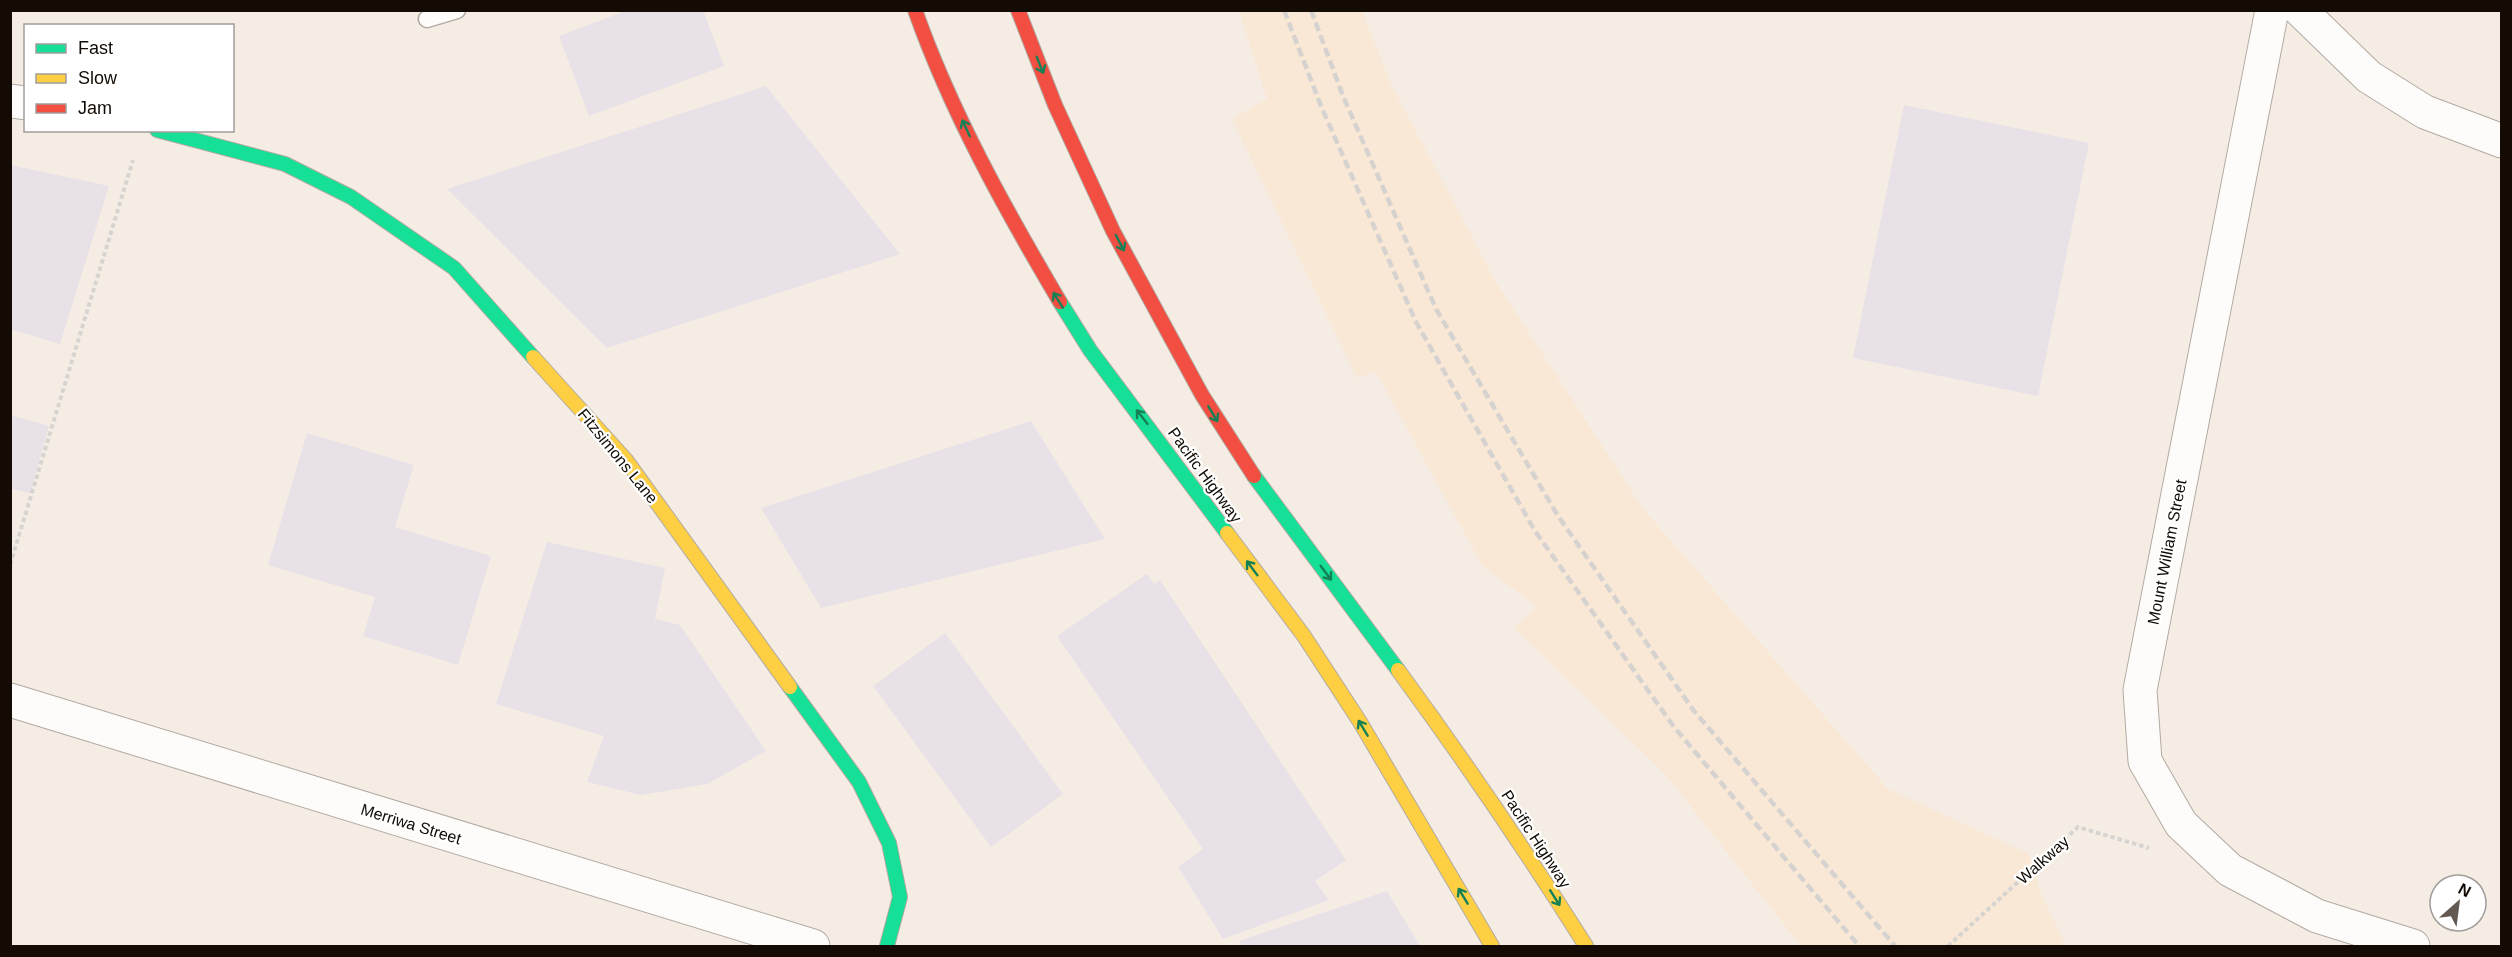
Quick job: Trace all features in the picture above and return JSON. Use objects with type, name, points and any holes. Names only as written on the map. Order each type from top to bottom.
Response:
[{"type":"main road","name":"Pacific Highway","points":[[915,10],[927,44],[968,134],[1030,254],[1060,304],[1090,350],[1304,636],[1360,722],[1492,946]]},
{"type":"main road","name":"Pacific Highway","points":[[1018,10],[1055,105],[1113,231],[1202,395],[1241,459],[1462,757],[1525,849],[1586,946]]},
{"type":"main road","name":"Fitzsimons Lane","points":[[165,132],[285,164],[351,197],[454,268],[626,460],[859,782],[889,843],[900,897],[887,946]]},
{"type":"street","name":"Mount William Street","points":[[2272,10],[2140,690],[2145,761],[2181,825],[2230,870],[2317,916],[2413,946]]},
{"type":"street","points":[[2300,10],[2369,77],[2425,112],[2502,141]]},
{"type":"street","name":"Merriwa Street","points":[[10,700],[813,946]]},
{"type":"lane","points":[[427,18],[457,10]]},
{"type":"path","points":[[10,565],[135,153]]},
{"type":"path","name":"Walkway","points":[[1948,946],[2078,827],[2156,850],[2181,825]]},
{"type":"shaded area","points":[[1239,11],[1362,11],[1392,86],[1496,282],[1644,510],[1888,789],[2029,854],[2042,896],[2066,946],[1801,946],[1666,775],[1514,628],[1537,606],[1483,567],[1376,372],[1357,378],[1232,119],[1267,99]]},
{"type":"building","points":[[628,10],[703,10],[724,66],[589,116],[559,36]]},
{"type":"building","points":[[766,86],[900,254],[607,348],[447,189]]},
{"type":"building","points":[[1904,105],[2089,143],[2038,396],[1853,358]]},
{"type":"building","points":[[10,165],[109,186],[60,344],[10,329]]},
{"type":"building","points":[[10,415],[49,426],[30,493],[12,489],[10,493]]},
{"type":"building","points":[[1031,421],[1105,539],[821,608],[761,508]]},
{"type":"building","points":[[307,433],[414,465],[395,527],[491,556],[458,665],[363,636],[375,597],[268,565]]},
{"type":"building","points":[[547,542],[665,568],[655,619],[680,625],[766,751],[707,784],[641,795],[587,782],[604,736],[496,704]]},
{"type":"building","points":[[1147,574],[1154,584],[1160,580],[1346,860],[1315,881],[1329,900],[1223,939],[1178,867],[1203,849],[1057,636]]},
{"type":"building","points":[[945,633],[1063,794],[991,847],[873,686]]},
{"type":"building","points":[[1387,891],[1420,946],[1242,946],[1239,941]]},
{"type":"railway","points":[[1284,10],[1321,106],[1416,322],[1535,531],[1674,727],[1859,946]]},
{"type":"railway","points":[[1311,10],[1343,96],[1436,309],[1558,516],[1694,711],[1895,946]]},
{"type":"traffic: fast","points":[[165,132],[285,164],[351,197],[454,268],[533,357]]},
{"type":"traffic: fast","points":[[1060,302],[1090,350],[1227,533]]},
{"type":"traffic: fast","points":[[1254,476],[1398,670]]},
{"type":"traffic: fast","points":[[790,687],[859,782],[889,843],[900,897],[887,946]]},
{"type":"traffic: slow","points":[[533,357],[626,460],[790,687]]},
{"type":"traffic: slow","points":[[1227,533],[1304,636],[1360,722],[1492,946]]},
{"type":"traffic: slow","points":[[1398,670],[1494,806],[1586,946]]},
{"type":"traffic: jam","points":[[915,10],[962,123],[1019,231],[1060,302]]},
{"type":"traffic: jam","points":[[1018,10],[1055,105],[1113,231],[1202,395],[1254,476]]}]
